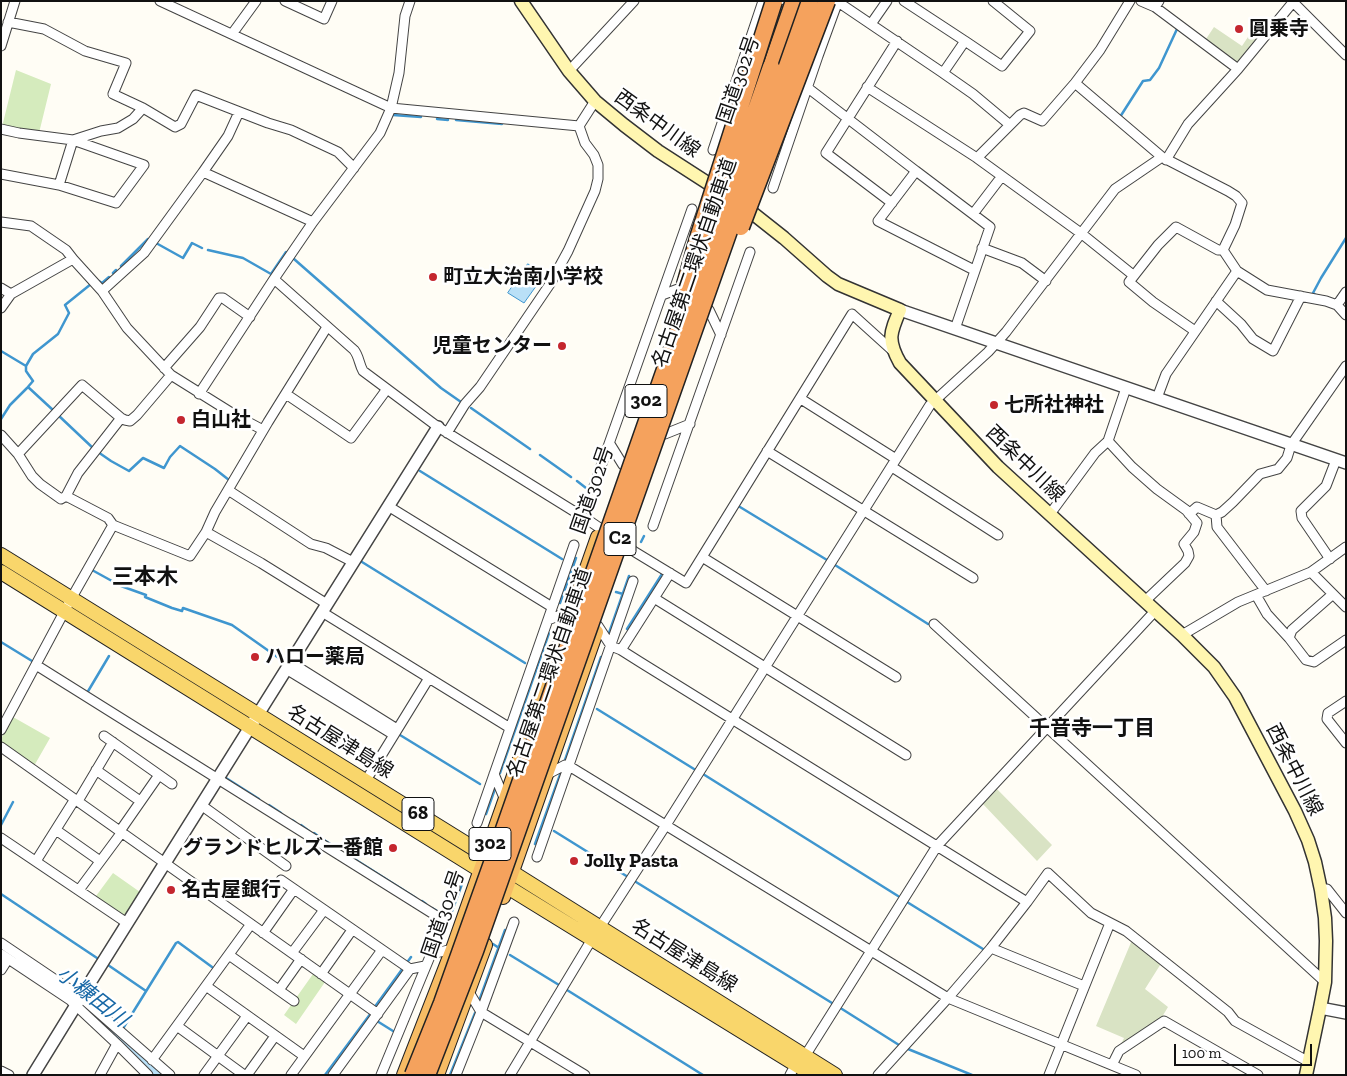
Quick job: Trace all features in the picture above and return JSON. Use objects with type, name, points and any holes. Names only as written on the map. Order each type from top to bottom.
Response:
[{"type":"highway","points":[[651,413],[699,235],[774,1]]},
{"type":"highway","name":"C2","points":[[771,66],[788,1]]},
{"type":"highway","name":"国道302号","points":[[404,1075],[453,949],[788,1]]},
{"type":"highway","name":"名古屋第二環状自動車道","points":[[412,1075],[442,1003],[470,927],[794,1]]},
{"type":"highway","name":"名古屋第二環状自動車道","points":[[427,1075],[475,951],[810,1]]},
{"type":"highway","name":"302","points":[[437,1075],[512,872],[818,1]]},
{"type":"highway","points":[[646,464],[738,236],[827,1]]},
{"type":"main road","name":"西条中川線","points":[[522,1],[569,71],[595,101],[624,125],[658,150],[745,207],[838,284],[900,310]]},
{"type":"main road","points":[[894,352],[891,339],[892,327],[900,310]]},
{"type":"main road","name":"西条中川線","points":[[894,352],[900,363],[998,467],[1182,635],[1214,668],[1235,696],[1294,810],[1316,862],[1325,918],[1326,942],[1324,982],[1308,1068]]},
{"type":"main road","name":"名古屋津島線","points":[[1,555],[512,872],[596,933],[813,1075]]},
{"type":"main road","name":"名古屋津島線","points":[[1,572],[506,886],[596,933]]},
{"type":"main road","name":"名古屋津島線","points":[[797,1065],[835,1075]]},
{"type":"street","points":[[1,46],[15,1]]},
{"type":"street","points":[[160,1],[391,108],[579,126]]},
{"type":"street","points":[[232,34],[256,1]]},
{"type":"street","points":[[285,1],[324,19],[332,1]]},
{"type":"street","points":[[199,394],[274,279],[380,133],[391,108],[399,74],[404,16],[410,1]]},
{"type":"street","points":[[569,71],[634,1]]},
{"type":"street","points":[[713,150],[762,1]]},
{"type":"street","points":[[871,24],[887,1]]},
{"type":"street","points":[[904,1],[1002,66],[1030,31],[993,1]]},
{"type":"street","points":[[977,158],[1020,114],[1024,113],[1042,121],[1075,83],[1100,50],[1130,1]]},
{"type":"street","points":[[1141,1],[1157,4],[1238,69]]},
{"type":"street","points":[[773,188],[838,2],[944,73],[1010,125]]},
{"type":"street","points":[[510,1075],[596,933],[930,406],[1006,332],[1115,189],[1164,158],[1188,124],[1238,69],[1293,2],[1346,55]]},
{"type":"street","points":[[8,22],[44,29],[85,51],[126,63],[114,94],[175,127],[181,124],[196,94],[268,123],[292,130],[336,151],[354,168]]},
{"type":"street","points":[[892,203],[826,153],[897,41]]},
{"type":"street","points":[[944,73],[965,41]]},
{"type":"street","points":[[790,79],[818,56]]},
{"type":"street","points":[[744,57],[748,113]]},
{"type":"street","points":[[1075,83],[1164,158],[1236,196],[1242,203],[1235,225],[1223,250]]},
{"type":"street","points":[[867,87],[977,158],[1082,234],[1133,275]]},
{"type":"street","points":[[808,88],[990,227],[955,329]]},
{"type":"street","points":[[579,126],[595,101]]},
{"type":"street","points":[[73,140],[118,128],[133,119],[143,108]]},
{"type":"street","points":[[102,291],[144,254],[228,136],[239,112]]},
{"type":"street","points":[[36,1074],[78,1001],[388,506],[442,430],[480,387],[550,284],[568,252],[598,179],[598,165],[594,155],[585,143],[579,126]]},
{"type":"street","points":[[1,129],[73,140],[144,165],[116,203],[59,185],[1,174]]},
{"type":"street","points":[[59,185],[73,140]]},
{"type":"street","points":[[916,171],[878,221],[974,270]]},
{"type":"street","points":[[203,172],[314,222]]},
{"type":"street","points":[[972,214],[1002,176]]},
{"type":"street","points":[[593,489],[692,209]]},
{"type":"street","points":[[1,222],[32,226],[66,250],[102,291],[127,328],[171,375],[234,415],[263,430]]},
{"type":"street","points":[[1195,331],[1153,302],[1129,282],[1158,245],[1176,227],[1218,250],[1223,250]]},
{"type":"street","points":[[982,248],[1022,263],[1046,281]]},
{"type":"street","points":[[1223,250],[1237,271],[1267,290],[1337,305],[1346,315]]},
{"type":"street","points":[[653,526],[750,252]]},
{"type":"street","points":[[1,308],[11,294],[73,259]]},
{"type":"street","points":[[1157,398],[1166,374],[1237,271]]},
{"type":"street","points":[[274,279],[354,350],[363,371],[442,430],[686,583],[852,314],[894,352]]},
{"type":"street","points":[[662,295],[686,286]]},
{"type":"street","points":[[1,288],[11,294]]},
{"type":"street","points":[[1337,305],[1346,292]]},
{"type":"street","points":[[1216,301],[1241,324],[1253,339],[1274,351],[1301,296]]},
{"type":"street","points":[[164,368],[200,326],[219,298],[223,298],[250,317]]},
{"type":"street","points":[[709,310],[721,335]]},
{"type":"street","points":[[900,310],[1341,462],[1326,486],[1301,511],[1302,518],[1330,560]]},
{"type":"street","points":[[66,496],[108,518],[112,525],[190,556],[206,532],[215,512],[263,430],[327,327]]},
{"type":"street","points":[[1216,516],[1233,502],[1260,474],[1278,469],[1286,458],[1291,445],[1346,366]]},
{"type":"street","points":[[18,454],[82,385],[121,418],[130,421],[171,375]]},
{"type":"street","points":[[1050,514],[1095,453],[1108,441],[1126,388]]},
{"type":"street","points":[[286,394],[351,438],[387,389]]},
{"type":"street","points":[[801,399],[998,535]]},
{"type":"street","points":[[1,435],[18,454],[32,476],[61,499],[66,496],[78,473],[121,418]]},
{"type":"street","points":[[666,434],[690,424]]},
{"type":"street","points":[[1108,441],[1132,467],[1157,489],[1186,510],[1197,523],[1194,532],[1184,544],[1189,556],[1185,563],[1146,601]]},
{"type":"street","points":[[610,444],[623,465]]},
{"type":"street","points":[[767,451],[973,578]]},
{"type":"street","points":[[228,490],[311,544],[326,548],[353,562]]},
{"type":"street","points":[[388,506],[552,607]]},
{"type":"street","points":[[1189,514],[1197,507],[1216,516]]},
{"type":"street","points":[[1216,516],[1217,527],[1266,591]]},
{"type":"street","points":[[1,730],[5,714],[36,665],[112,525]]},
{"type":"street","points":[[206,532],[261,564],[430,678],[510,728]]},
{"type":"street","points":[[477,823],[574,545]]},
{"type":"street","points":[[1182,635],[1238,602],[1311,572],[1346,547]]},
{"type":"street","points":[[702,557],[896,677]]},
{"type":"street","points":[[1311,572],[1346,607]]},
{"type":"street","points":[[620,650],[670,573]]},
{"type":"street","points":[[537,857],[633,581]]},
{"type":"street","points":[[1289,638],[1292,630],[1333,594]]},
{"type":"street","points":[[1256,595],[1267,614],[1306,660],[1314,662],[1346,640]]},
{"type":"street","points":[[654,598],[906,755]]},
{"type":"street","points":[[797,1065],[937,846],[1156,610]]},
{"type":"street","points":[[548,620],[571,612]]},
{"type":"street","points":[[934,624],[1324,982]]},
{"type":"street","points":[[598,626],[611,646],[733,719],[1027,902]]},
{"type":"street","points":[[36,665],[443,920]]},
{"type":"street","points":[[288,665],[396,732]]},
{"type":"street","points":[[365,782],[430,678]]},
{"type":"street","points":[[1346,701],[1328,713],[1327,720],[1346,743]]},
{"type":"street","points":[[104,736],[172,784]]},
{"type":"street","points":[[36,861],[113,742]]},
{"type":"street","points":[[1,747],[374,1011]]},
{"type":"street","points":[[546,775],[565,765],[569,766],[948,998],[1136,1075]]},
{"type":"street","points":[[96,770],[140,801]]},
{"type":"street","points":[[494,774],[505,800]]},
{"type":"street","points":[[79,890],[159,775]]},
{"type":"street","points":[[201,805],[286,866]]},
{"type":"street","points":[[56,830],[100,861]]},
{"type":"street","points":[[1,838],[128,923]]},
{"type":"street","points":[[882,1073],[991,948],[1048,873],[1092,913],[1126,931],[1228,1012],[1235,1021],[1308,1068]]},
{"type":"street","points":[[281,880],[406,967],[425,966]]},
{"type":"street","points":[[381,1075],[431,954],[455,888]]},
{"type":"street","points":[[264,933],[294,889]]},
{"type":"street","points":[[1321,890],[1327,889],[1346,913]]},
{"type":"street","points":[[292,953],[324,910]]},
{"type":"street","points":[[456,1075],[514,922]]},
{"type":"street","points":[[1049,1075],[1110,923]]},
{"type":"street","points":[[147,1067],[251,924]]},
{"type":"street","points":[[321,974],[352,930]]},
{"type":"street","points":[[1,943],[78,1001],[147,1067]]},
{"type":"street","points":[[991,948],[1084,986]]},
{"type":"street","points":[[431,954],[453,949]]},
{"type":"street","points":[[291,1075],[382,950]]},
{"type":"street","points":[[229,955],[294,1000]]},
{"type":"street","points":[[1,970],[4,956],[70,1000],[78,1001],[118,1044],[147,1067],[170,1075]]},
{"type":"street","points":[[279,990],[301,959]]},
{"type":"street","points":[[346,1075],[335,1072],[374,1011],[406,967]]},
{"type":"street","points":[[206,986],[304,1056]]},
{"type":"street","points":[[469,992],[481,1012],[584,1075]]},
{"type":"street","points":[[1320,1008],[1346,1012]]},
{"type":"street","points":[[204,1075],[247,1016]]},
{"type":"street","points":[[1112,1065],[1119,1051],[1164,1021],[1258,1075]]},
{"type":"street","points":[[177,1026],[246,1075],[275,1036]]},
{"type":"street","points":[[100,1075],[118,1044]]},
{"type":"street","points":[[1,1071],[9,1075]]},
{"type":"green space","points":[[1214,27],[1242,46],[1252,31],[1256,33],[1260,28],[1264,31],[1238,65],[1206,39]]},
{"type":"green space","points":[[16,70],[51,84],[39,133],[2,127]]},
{"type":"green space","points":[[13,717],[50,738],[34,766],[1,743],[1,739]]},
{"type":"green space","points":[[996,788],[1052,845],[1037,861],[982,803]]},
{"type":"green space","points":[[113,873],[140,892],[126,914],[123,915],[96,896]]},
{"type":"green space","points":[[1132,940],[1162,962],[1145,989],[1168,1007],[1162,1017],[1119,1048],[1124,1038],[1096,1026]]},
{"type":"green space","points":[[313,974],[325,982],[296,1024],[284,1015]]},
{"type":"water","points":[[528,264],[544,275],[524,303],[508,293]]},
{"type":"water","points":[[81,1001],[163,1075],[154,1075],[143,1066],[79,1005]]},
{"type":"waterway","points":[[1120,117],[1143,81],[1150,80],[1159,68],[1177,29]]},
{"type":"waterway","points":[[393,115],[421,117]]},
{"type":"waterway","points":[[437,119],[448,120]]},
{"type":"waterway","points":[[456,120],[502,124]]},
{"type":"waterway","points":[[1317,296],[1313,293],[1346,238]]},
{"type":"waterway","points":[[121,266],[148,239]]},
{"type":"waterway","points":[[156,243],[183,258],[192,243],[202,248]]},
{"type":"waterway","points":[[208,250],[243,258],[271,274],[286,252]]},
{"type":"waterway","points":[[294,259],[441,388],[461,402]]},
{"type":"waterway","points":[[113,273],[116,270]]},
{"type":"waterway","points":[[99,281],[102,283],[109,277]]},
{"type":"waterway","points":[[1,419],[10,405],[33,381],[26,371],[26,366],[33,354],[58,334],[69,313],[65,305],[91,284]]},
{"type":"waterway","points":[[1,351],[26,366]]},
{"type":"waterway","points":[[28,387],[54,411]]},
{"type":"waterway","points":[[471,408],[530,449]]},
{"type":"waterway","points":[[58,415],[94,449]]},
{"type":"waterway","points":[[98,452],[129,471],[143,458],[164,468],[170,457],[180,446],[229,480]]},
{"type":"waterway","points":[[540,455],[571,477]]},
{"type":"waterway","points":[[420,471],[562,559]]},
{"type":"waterway","points":[[577,481],[586,488]]},
{"type":"waterway","points":[[590,514],[593,506]]},
{"type":"waterway","points":[[740,507],[827,560]]},
{"type":"waterway","points":[[641,542],[644,536]]},
{"type":"waterway","points":[[560,603],[576,558]]},
{"type":"waterway","points":[[362,562],[525,663]]},
{"type":"waterway","points":[[835,565],[928,624]]},
{"type":"waterway","points":[[92,570],[121,586],[146,595],[145,597],[172,608],[182,611],[183,608],[232,625],[283,661]]},
{"type":"waterway","points":[[627,629],[662,574]]},
{"type":"waterway","points":[[570,575],[576,578]]},
{"type":"waterway","points":[[609,633],[629,576]]},
{"type":"waterway","points":[[616,592],[623,594]]},
{"type":"waterway","points":[[500,773],[549,633]]},
{"type":"waterway","points":[[1,642],[32,661]]},
{"type":"waterway","points":[[87,693],[109,656]]},
{"type":"waterway","points":[[565,760],[601,657]]},
{"type":"waterway","points":[[597,709],[694,769]]},
{"type":"waterway","points":[[400,735],[480,784]]},
{"type":"waterway","points":[[535,844],[561,772]]},
{"type":"waterway","points":[[703,774],[898,896]]},
{"type":"waterway","points":[[226,778],[259,799]]},
{"type":"waterway","points":[[486,814],[496,786]]},
{"type":"waterway","points":[[1,825],[13,802]]},
{"type":"waterway","points":[[269,805],[281,813]]},
{"type":"waterway","points":[[301,825],[309,831]]},
{"type":"waterway","points":[[554,831],[628,877]]},
{"type":"waterway","points":[[314,833],[318,836]]},
{"type":"waterway","points":[[324,840],[337,848]]},
{"type":"waterway","points":[[345,853],[416,898]]},
{"type":"waterway","points":[[636,882],[832,1003]]},
{"type":"waterway","points":[[448,922],[462,884]]},
{"type":"waterway","points":[[1,894],[97,958]]},
{"type":"waterway","points":[[422,901],[426,904]]},
{"type":"waterway","points":[[907,902],[983,949]]},
{"type":"waterway","points":[[432,908],[437,911]]},
{"type":"waterway","points":[[479,1001],[505,930]]},
{"type":"waterway","points":[[122,1030],[176,943],[178,942],[212,967]]},
{"type":"waterway","points":[[493,944],[499,948]]},
{"type":"waterway","name":"小糠田川","points":[[1,949],[27,966]]},
{"type":"waterway","points":[[510,955],[559,985]]},
{"type":"waterway","points":[[406,964],[411,957]]},
{"type":"waterway","points":[[108,965],[146,991]]},
{"type":"waterway","points":[[374,1008],[403,968]]},
{"type":"waterway","points":[[567,990],[703,1075]]},
{"type":"waterway","points":[[842,1009],[899,1045]]},
{"type":"waterway","points":[[325,1075],[371,1013]]},
{"type":"waterway","points":[[450,1075],[475,1013]]},
{"type":"waterway","points":[[377,1021],[393,1031]]},
{"type":"waterway","points":[[908,1049],[972,1075]]},
{"type":"place","name":"圓乗寺","points":[[1239,29]]},
{"type":"place","name":"町立大治南小学校","points":[[433,277]]},
{"type":"place","name":"児童センター","points":[[562,346]]},
{"type":"place","name":"七所社神社","points":[[994,405]]},
{"type":"place","name":"白山社","points":[[181,420]]},
{"type":"place","name":"ハロー薬局","points":[[255,657]]},
{"type":"place","name":"グランドヒルズ一番館","points":[[393,848]]},
{"type":"place","name":"Jolly Pasta","points":[[574,861]]},
{"type":"place","name":"名古屋銀行","points":[[171,890]]},
{"type":"district","name":"三本木","points":[[145,578]]},
{"type":"district","name":"千音寺一丁目","points":[[1092,729]]}]
